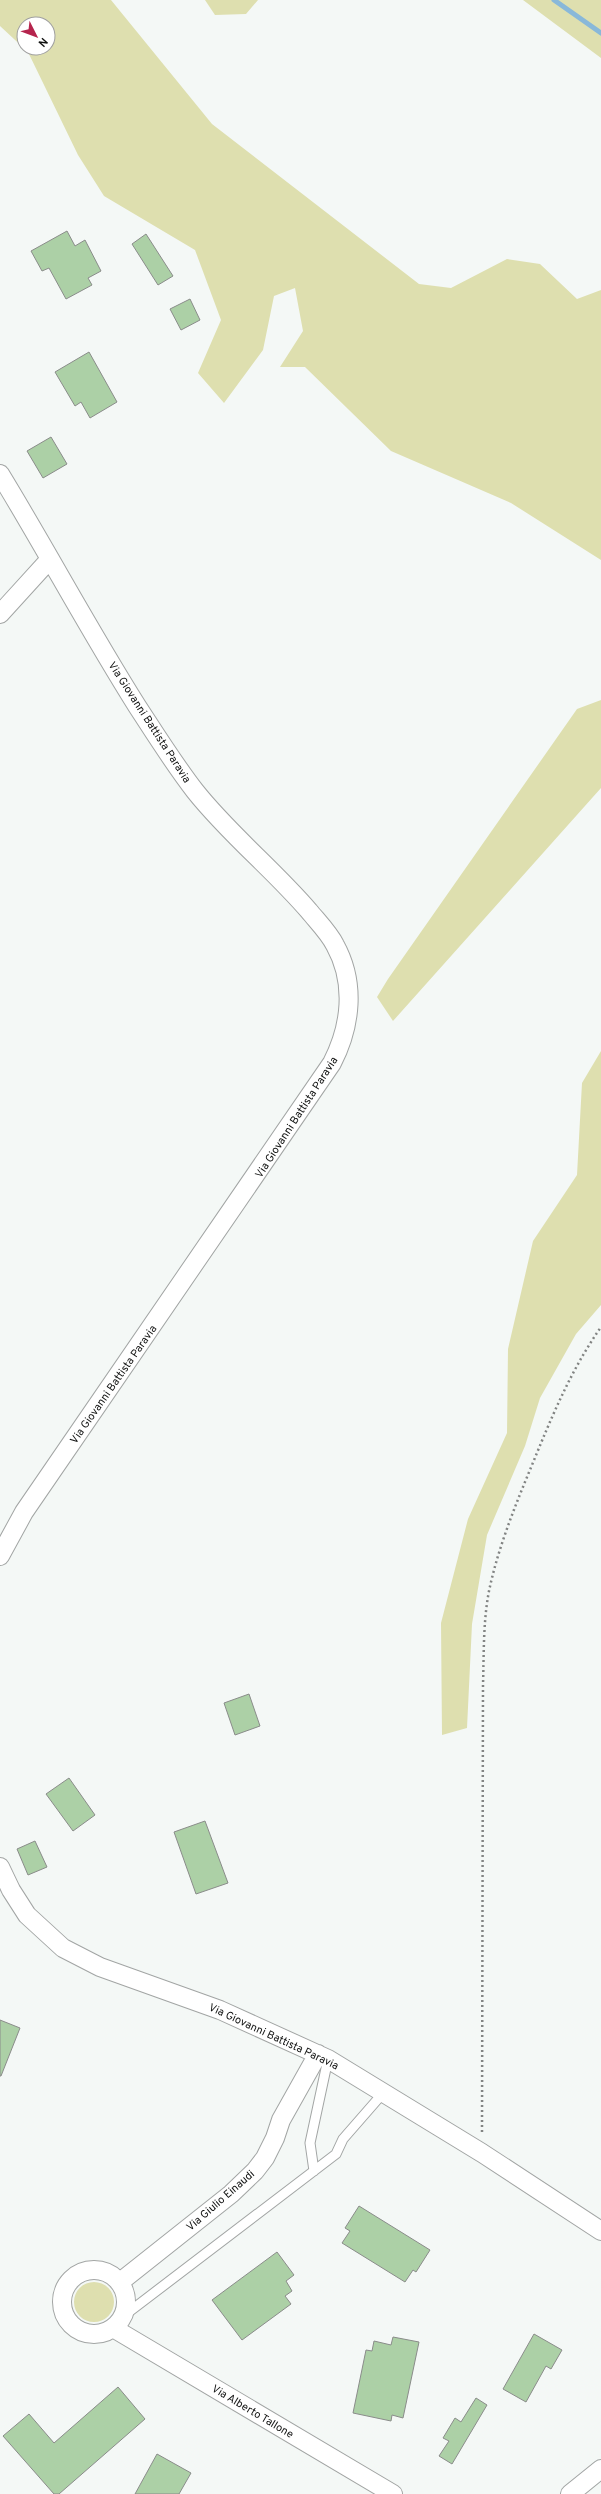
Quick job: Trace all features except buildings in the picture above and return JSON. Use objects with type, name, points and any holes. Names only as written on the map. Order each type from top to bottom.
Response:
[{"type":"street","name":"Via Giovanni Battista Paravia","points":[[0,474],[118,675],[170,758],[222,822],[291,890],[335,944],[347,976],[349,1012],[341,1046],[332,1063],[292,1125],[29,1506],[0,1556]]},
{"type":"street","points":[[0,614],[50,559]]},
{"type":"street","name":"Via Giovanni Battista Paravia","points":[[0,1867],[11,1890],[27,1915],[63,1948],[82,1960],[220,2010],[323,2056],[482,2153],[601,2231]]},
{"type":"street","name":"Via Giulio Einaudi","points":[[120,2282],[231,2194],[255,2171],[265,2158],[275,2138],[281,2120],[323,2056]]},
{"type":"street","points":[[86,2270],[99,2270],[111,2274],[120,2282],[126,2300],[117,2323],[101,2333],[89,2334],[77,2330],[67,2321],[62,2310],[62,2297],[66,2285],[74,2276],[86,2270]]},
{"type":"street","name":"Via Alberto Tallone","points":[[117,2323],[393,2494]]},
{"type":"street","points":[[570,2494],[601,2469]]},
{"type":"lane","points":[[314,2171],[310,2144],[323,2056]]},
{"type":"lane","points":[[117,2323],[336,2154],[344,2139],[384,2092]]},
{"type":"path","points":[[482,2153],[483,1693],[484,1631],[489,1592],[511,1517],[562,1391],[583,1352],[601,1327]]},
{"type":"green space","points":[[0,0],[111,0],[212,124],[419,284],[451,288],[507,259],[540,264],[577,299],[601,290],[601,560],[511,503],[391,451],[305,367],[280,367],[303,331],[295,288],[274,296],[263,350],[224,403],[198,373],[221,320],[195,250],[104,196],[78,155],[30,56],[56,56],[56,16],[16,16],[16,41],[0,26]]},
{"type":"green space","points":[[205,0],[258,0],[246,14],[215,15]]},
{"type":"green space","points":[[523,0],[601,0],[601,58]]},
{"type":"green space","points":[[601,700],[601,788],[393,1021],[377,997],[388,979],[577,709]]},
{"type":"green space","points":[[601,1051],[601,1305],[576,1334],[540,1398],[525,1446],[487,1535],[472,1624],[467,1728],[442,1735],[441,1623],[468,1519],[507,1433],[508,1349],[533,1241],[577,1175],[582,1083]]},
{"type":"green space","points":[[98,2282],[105,2285],[111,2291],[114,2302],[113,2310],[105,2319],[98,2322],[90,2322],[83,2319],[75,2310],[74,2298],[77,2291],[86,2283]]},
{"type":"waterway","points":[[554,0],[601,33]]}]
